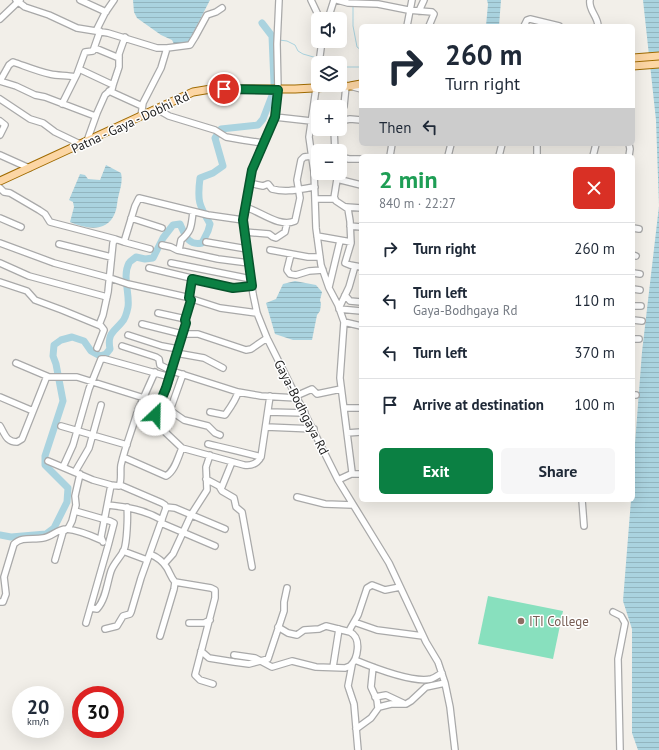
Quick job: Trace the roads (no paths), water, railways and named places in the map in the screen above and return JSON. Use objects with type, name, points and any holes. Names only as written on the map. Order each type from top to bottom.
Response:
[{"type":"main road","points":[[635,58],[659,56]]},
{"type":"main road","points":[[635,66],[659,64]]},
{"type":"main road","name":"Patna - Gaya - Dobhi Rd","points":[[348,86],[359,84]]},
{"type":"main road","name":"Patna - Gaya - Dobhi Rd","points":[[0,181],[184,95],[202,90],[311,88]]},
{"type":"street","points":[[80,0],[106,12]]},
{"type":"street","points":[[62,104],[79,69],[85,52],[94,51],[98,31],[106,12],[114,0]]},
{"type":"street","name":"Gaya-Bodhgaya Rd","points":[[279,0],[277,44],[278,90],[275,117],[252,170],[243,220],[257,314],[267,338],[306,413],[338,480],[385,557],[423,636],[438,662],[445,683],[450,707],[455,750]]},
{"type":"street","points":[[311,0],[317,12]]},
{"type":"street","points":[[331,12],[335,0],[353,3],[386,3],[409,10],[434,13],[430,24]]},
{"type":"street","points":[[407,24],[412,0]]},
{"type":"street","points":[[419,11],[424,0]]},
{"type":"street","points":[[590,0],[589,5],[598,21],[598,24]]},
{"type":"street","points":[[0,20],[18,1],[25,7],[49,15],[77,28],[125,37],[153,46],[179,48],[190,45],[196,38],[207,15],[222,8]]},
{"type":"street","points":[[525,24],[527,20],[530,19],[551,24]]},
{"type":"street","points":[[0,99],[30,119],[43,124],[54,132],[84,143],[105,95],[113,85],[119,67],[120,50],[125,37]]},
{"type":"street","points":[[95,48],[119,58]]},
{"type":"street","points":[[141,116],[144,98],[161,68],[167,48]]},
{"type":"street","points":[[75,77],[36,71],[13,62],[2,73],[0,81],[95,116]]},
{"type":"street","points":[[79,69],[113,85]]},
{"type":"street","points":[[345,100],[348,86],[359,89]]},
{"type":"street","points":[[109,91],[142,106]]},
{"type":"street","points":[[157,108],[169,116],[239,140],[263,143]]},
{"type":"street","points":[[275,117],[311,119]]},
{"type":"street","points":[[347,119],[359,120]]},
{"type":"street","points":[[0,121],[5,125],[0,135]]},
{"type":"street","points":[[245,207],[257,211],[275,221],[287,223],[295,222],[300,198],[297,180],[301,160],[304,157],[311,156],[309,137],[311,130]]},
{"type":"street","points":[[0,154],[29,168]]},
{"type":"street","points":[[347,158],[359,159]]},
{"type":"street","points":[[315,180],[317,236],[320,256],[329,288],[344,322],[340,372],[351,474]]},
{"type":"street","points":[[335,199],[337,180]]},
{"type":"street","points":[[347,180],[359,184]]},
{"type":"street","points":[[249,183],[263,186],[268,184],[272,189],[278,190],[299,190],[315,187]]},
{"type":"street","points":[[0,188],[4,192],[10,193],[45,214],[50,222],[150,249]]},
{"type":"street","points":[[124,242],[137,200],[140,198],[200,214],[243,220]]},
{"type":"street","points":[[315,199],[335,199],[347,207],[359,208]]},
{"type":"street","points":[[339,308],[358,267],[345,263],[350,250],[351,242],[350,214],[347,207]]},
{"type":"street","points":[[179,250],[181,240],[191,226],[193,212]]},
{"type":"street","points":[[0,218],[21,227]]},
{"type":"street","points":[[131,218],[162,228]]},
{"type":"street","points":[[244,232],[269,234],[273,238],[276,238],[285,232],[287,223]]},
{"type":"street","points":[[350,226],[359,227]]},
{"type":"street","points":[[317,236],[351,242]]},
{"type":"street","points":[[99,326],[107,298],[110,278],[111,247],[115,239]]},
{"type":"street","points":[[329,288],[340,241]]},
{"type":"street","points":[[206,242],[247,249]]},
{"type":"street","points":[[0,243],[54,263],[128,284],[220,308],[257,314]]},
{"type":"street","points":[[59,244],[111,256]]},
{"type":"street","points":[[162,245],[218,259],[249,263]]},
{"type":"street","points":[[270,250],[308,257],[320,256]]},
{"type":"street","points":[[290,254],[287,270],[290,274],[296,275],[309,271],[323,270]]},
{"type":"street","points":[[0,263],[29,276],[107,298]]},
{"type":"street","points":[[171,263],[251,279]]},
{"type":"street","points":[[149,268],[233,288],[252,286]]},
{"type":"street","points":[[635,273],[640,274]]},
{"type":"street","points":[[152,423],[170,377],[186,323],[185,320],[190,299],[192,279]]},
{"type":"street","points":[[0,282],[27,291],[35,300],[104,328],[96,348]]},
{"type":"street","points":[[635,289],[640,290]]},
{"type":"street","points":[[345,295],[350,301],[359,302]]},
{"type":"street","points":[[635,306],[641,306]]},
{"type":"street","points":[[339,308],[359,311]]},
{"type":"street","points":[[158,313],[185,320]]},
{"type":"street","points":[[635,320],[642,321]]},
{"type":"street","points":[[344,322],[359,326]]},
{"type":"street","points":[[142,324],[182,334],[198,334],[246,350],[251,349],[267,338]]},
{"type":"street","points":[[128,335],[204,358],[223,368]]},
{"type":"street","points":[[122,346],[156,357],[159,359],[160,365],[172,371],[238,392],[270,396],[297,397],[312,389],[314,389],[317,394],[341,389]]},
{"type":"street","points":[[63,467],[72,449],[92,382],[100,361],[103,359],[170,377]]},
{"type":"street","points":[[16,364],[47,376],[77,377],[160,403]]},
{"type":"street","points":[[120,485],[120,473],[127,445],[137,413],[155,372]]},
{"type":"street","points":[[164,430],[183,374]]},
{"type":"street","points":[[0,426],[4,435],[9,440],[19,442],[23,437],[47,376]]},
{"type":"street","points":[[210,412],[225,415],[236,400],[238,392]]},
{"type":"street","points":[[137,413],[138,416],[164,430],[182,448],[232,462],[250,465],[257,463],[261,457],[270,396]]},
{"type":"street","points":[[0,397],[33,411]]},
{"type":"street","points":[[56,560],[63,532],[71,525],[75,511],[78,473],[89,448],[102,405]]},
{"type":"street","points":[[344,408],[359,408]]},
{"type":"street","points":[[171,411],[184,420],[208,426],[215,433],[220,435]]},
{"type":"street","points":[[268,412],[306,413]]},
{"type":"street","points":[[61,426],[127,445]]},
{"type":"street","points":[[266,427],[314,430]]},
{"type":"street","points":[[347,433],[359,432]]},
{"type":"street","points":[[208,444],[261,457]]},
{"type":"street","points":[[124,457],[166,476],[173,469],[182,448]]},
{"type":"street","points":[[164,564],[173,554],[191,515],[207,490],[206,467],[210,455]]},
{"type":"street","points":[[48,461],[93,480],[111,485],[120,485],[162,503],[166,507],[175,508],[225,529]]},
{"type":"street","points":[[221,489],[232,462]]},
{"type":"street","points":[[338,480],[351,474],[359,474]]},
{"type":"street","points":[[206,479],[219,486],[222,491],[234,498],[236,507],[243,514],[252,567]]},
{"type":"street","points":[[101,540],[111,485]]},
{"type":"street","points":[[297,497],[325,504],[353,506]]},
{"type":"street","points":[[582,502],[584,526]]},
{"type":"street","points":[[108,504],[145,511],[182,532],[215,546]]},
{"type":"street","points":[[91,608],[97,608],[104,598],[112,569],[123,551],[128,516],[127,507]]},
{"type":"street","points":[[105,629],[117,626],[123,616],[130,614],[131,612],[147,560],[166,507]]},
{"type":"street","points":[[75,511],[114,523],[86,623]]},
{"type":"street","points":[[0,602],[3,602],[5,598],[4,577],[15,542],[23,539],[45,538],[66,529],[87,534],[101,540],[108,546]]},
{"type":"street","points":[[123,551],[147,560]]},
{"type":"street","points":[[150,554],[164,564],[171,578],[175,582],[216,590],[196,677],[202,681],[213,684]]},
{"type":"street","points":[[160,636],[175,582]]},
{"type":"street","points":[[350,632],[350,629],[358,615],[367,588],[372,585],[388,590],[400,587]]},
{"type":"street","points":[[201,651],[208,658],[244,664],[269,658],[284,611],[287,588]]},
{"type":"street","points":[[613,612],[621,616],[625,623],[618,659],[620,750]]},
{"type":"street","points":[[189,623],[204,624],[210,620]]},
{"type":"street","points":[[354,622],[377,630],[423,636]]},
{"type":"street","points":[[278,627],[288,633],[297,635],[304,630],[319,629],[326,626],[350,632],[355,635],[357,640],[354,662],[348,686],[354,704],[358,750]]},
{"type":"street","points":[[332,667],[339,629]]},
{"type":"street","points":[[234,655],[255,658],[272,667],[292,661],[316,667],[345,668],[354,662],[390,673],[422,680],[433,678],[442,673]]},
{"type":"street","points":[[373,667],[371,690],[378,708]]},
{"type":"street","points":[[356,729],[371,718],[378,708],[391,704],[406,704],[426,687],[445,683]]},
{"type":"street","points":[[375,697],[386,695],[406,704]]},
{"type":"water","points":[[133,0],[210,0],[189,41],[182,45],[174,44],[172,40],[161,35],[137,18],[134,12]]},
{"type":"water","points":[[487,0],[501,0],[499,24],[486,24]]},
{"type":"water","points":[[643,0],[659,0],[659,206],[656,120]]},
{"type":"water","points":[[106,165],[121,173],[122,176],[115,213],[107,224],[96,228],[89,228],[70,222],[74,207],[73,202],[69,200],[80,174],[85,175],[88,179],[100,180]]},
{"type":"water","points":[[659,206],[659,750],[638,750],[632,733],[632,629],[623,601],[631,502],[635,502],[635,444],[642,352]]},
{"type":"water","points":[[295,281],[316,285],[322,292],[320,311],[317,315],[312,340],[293,340],[275,334],[266,303],[276,299],[283,284]]},
{"type":"waterway","points":[[353,5],[353,26],[357,47],[359,48]]},
{"type":"waterway","points":[[262,23],[272,36],[274,83]]},
{"type":"waterway","points":[[279,40],[287,41],[295,45],[298,51],[311,56]]},
{"type":"waterway","points":[[347,67],[359,67]]},
{"type":"waterway","points":[[0,535],[11,537],[46,534],[54,528],[67,502],[68,488],[45,465],[45,456],[63,401],[53,356],[54,345],[61,340],[72,337],[84,341],[91,351],[100,356],[106,354],[110,349],[110,336],[123,321],[127,311],[128,302],[126,274],[129,263],[136,257],[145,259],[153,258],[163,238],[173,225],[180,224],[185,236],[193,243],[202,243],[210,224],[203,212],[199,198],[200,178],[213,173],[223,166],[215,138],[221,129],[258,125],[263,119],[273,93]]},
{"type":"place","name":"ITI College","points":[[521,621]]}]
